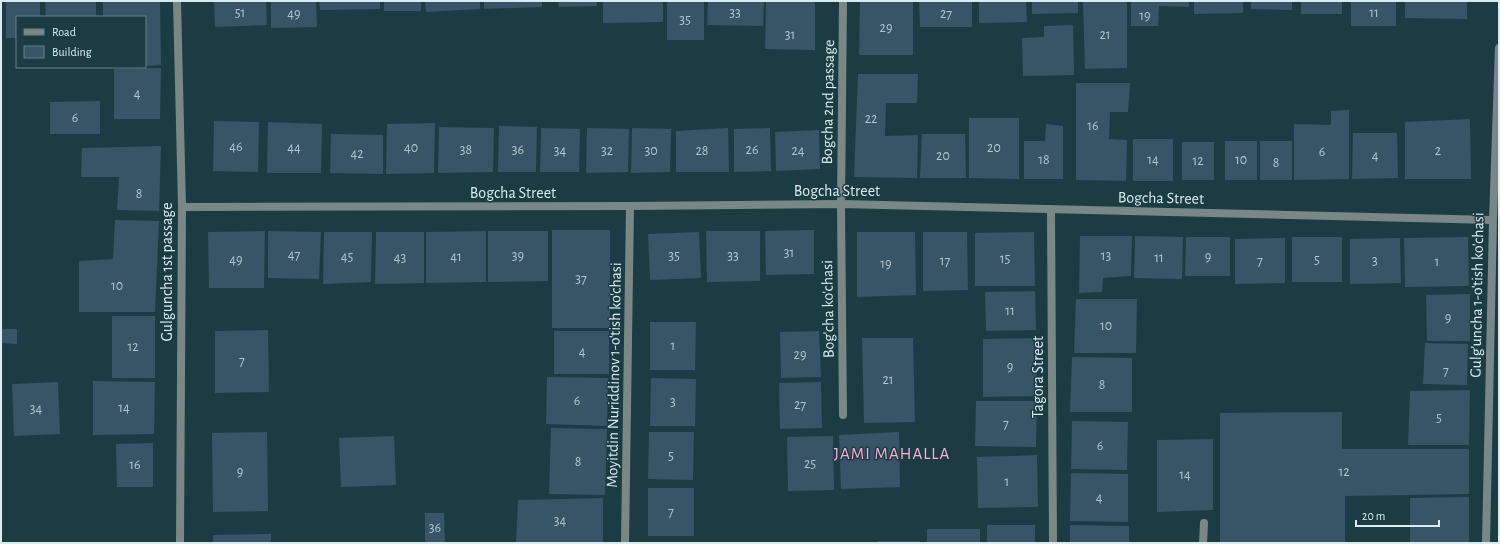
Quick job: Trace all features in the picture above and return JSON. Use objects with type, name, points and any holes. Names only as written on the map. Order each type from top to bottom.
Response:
[{"type":"street","name":"Gulguncha 1st passage","points":[[177,1],[182,207],[180,543]]},
{"type":"street","name":"Bogcha 2nd passage","points":[[841,204],[843,1]]},
{"type":"street","name":"Gulg'uncha 1-o'tish ko'chasi","points":[[1486,543],[1492,220],[1499,48]]},
{"type":"street","name":"Bogcha Street","points":[[182,207],[841,204],[1492,220]]},
{"type":"street","name":"Bog'cha ko'chasi","points":[[841,204],[843,415]]},
{"type":"street","name":"Moyitdin Nuriddinov 1-o'tish ko'chasi","points":[[625,543],[630,206]]},
{"type":"street","name":"Tagora Street","points":[[1051,210],[1053,543]]},
{"type":"street","points":[[1203,543],[1204,523]]},
{"type":"building","points":[[6,1],[40,1],[40,16],[16,16],[16,38],[6,38]]},
{"type":"building","points":[[45,1],[96,1],[96,16],[46,16]]},
{"type":"building","points":[[103,1],[160,1],[161,65],[146,66],[146,16],[103,16]]},
{"type":"building","points":[[214,1],[266,1],[267,25],[215,27]]},
{"type":"building","points":[[271,1],[316,1],[317,27],[271,28]]},
{"type":"building","points":[[319,1],[380,1],[380,9],[320,10]]},
{"type":"building","points":[[384,1],[421,1],[421,11],[384,11]]},
{"type":"building","points":[[425,1],[480,1],[480,9],[426,12]]},
{"type":"building","points":[[484,1],[542,1],[542,7],[484,9]]},
{"type":"building","points":[[558,1],[597,1],[597,6],[559,7]]},
{"type":"building","points":[[603,1],[663,1],[663,22],[603,23]]},
{"type":"building","points":[[667,1],[704,1],[704,40],[667,40]]},
{"type":"building","points":[[708,1],[764,1],[763,26],[707,25]]},
{"type":"building","points":[[766,1],[815,1],[815,50],[765,49]]},
{"type":"building","points":[[860,1],[913,1],[913,55],[859,55]]},
{"type":"building","points":[[919,1],[972,1],[972,27],[920,27]]},
{"type":"building","points":[[979,1],[1026,1],[1027,22],[979,23]]},
{"type":"building","points":[[1032,1],[1078,1],[1078,13],[1032,14]]},
{"type":"building","points":[[1083,1],[1127,1],[1127,68],[1085,69]]},
{"type":"building","points":[[1131,1],[1189,1],[1189,7],[1159,6],[1158,26],[1131,26]]},
{"type":"building","points":[[1194,1],[1243,1],[1243,13],[1194,14]]},
{"type":"building","points":[[1251,1],[1292,1],[1292,10],[1251,9]]},
{"type":"building","points":[[1301,1],[1342,1],[1342,14],[1301,14]]},
{"type":"building","points":[[1351,1],[1396,1],[1396,26],[1351,26]]},
{"type":"building","points":[[1405,1],[1467,1],[1467,19],[1405,18]]},
{"type":"building","points":[[1073,25],[1074,75],[1023,76],[1022,38],[1044,37],[1044,26]]},
{"type":"building","points":[[161,68],[160,119],[114,119],[114,69]]},
{"type":"building","points":[[858,74],[918,74],[917,103],[886,103],[885,136],[918,135],[917,178],[854,177]]},
{"type":"building","points":[[1076,83],[1130,83],[1128,112],[1110,112],[1109,139],[1127,140],[1126,181],[1076,180]]},
{"type":"building","points":[[100,101],[100,134],[50,134],[50,102]]},
{"type":"building","points":[[1349,110],[1349,179],[1294,180],[1294,124],[1331,125],[1331,111]]},
{"type":"building","points":[[969,118],[1019,118],[1019,179],[969,178]]},
{"type":"building","points":[[1470,119],[1471,179],[1405,179],[1405,122]]},
{"type":"building","points":[[214,121],[259,122],[258,172],[213,171]]},
{"type":"building","points":[[268,122],[322,124],[321,173],[267,173]]},
{"type":"building","points":[[435,123],[434,173],[386,174],[387,124]]},
{"type":"building","points":[[1046,124],[1063,126],[1063,179],[1024,179],[1024,141],[1045,141]]},
{"type":"building","points":[[499,126],[537,127],[536,172],[498,172]]},
{"type":"building","points":[[439,127],[494,128],[493,172],[438,173]]},
{"type":"building","points":[[541,128],[580,129],[579,172],[540,172]]},
{"type":"building","points":[[587,128],[629,129],[628,172],[586,173]]},
{"type":"building","points":[[632,128],[671,129],[670,172],[631,173]]},
{"type":"building","points":[[728,128],[729,172],[676,172],[676,131]]},
{"type":"building","points":[[770,128],[771,171],[734,172],[734,129]]},
{"type":"building","points":[[819,130],[820,169],[776,171],[775,132]]},
{"type":"building","points":[[1353,133],[1397,133],[1398,178],[1352,179]]},
{"type":"building","points":[[331,134],[383,135],[383,174],[330,173]]},
{"type":"building","points":[[922,134],[965,134],[966,178],[920,178]]},
{"type":"building","points":[[1133,139],[1173,139],[1173,181],[1133,181]]},
{"type":"building","points":[[1225,141],[1257,141],[1257,180],[1225,180]]},
{"type":"building","points":[[1260,141],[1292,141],[1292,180],[1260,180]]},
{"type":"building","points":[[1182,142],[1214,142],[1214,180],[1182,180]]},
{"type":"building","points":[[161,146],[159,211],[117,210],[119,177],[81,177],[82,148]]},
{"type":"building","points":[[115,220],[159,221],[155,312],[79,312],[79,261],[113,259]]},
{"type":"building","points":[[552,230],[610,230],[610,328],[552,328]]},
{"type":"building","points":[[814,230],[814,274],[766,275],[765,231]]},
{"type":"building","points":[[265,231],[264,288],[209,288],[208,232]]},
{"type":"building","points":[[268,231],[321,232],[319,279],[268,278]]},
{"type":"building","points":[[486,231],[486,282],[426,283],[426,232]]},
{"type":"building","points":[[488,231],[548,231],[548,281],[488,282]]},
{"type":"building","points":[[706,231],[760,231],[760,281],[707,282]]},
{"type":"building","points":[[324,232],[372,232],[371,282],[323,284]]},
{"type":"building","points":[[376,232],[424,232],[424,283],[375,284]]},
{"type":"building","points":[[699,232],[701,278],[650,280],[648,234]]},
{"type":"building","points":[[857,232],[915,232],[916,295],[857,297]]},
{"type":"building","points":[[923,232],[967,232],[968,290],[923,291]]},
{"type":"building","points":[[1034,232],[1035,286],[975,286],[975,233]]},
{"type":"building","points":[[1080,236],[1132,236],[1131,276],[1103,278],[1102,292],[1079,293]]},
{"type":"building","points":[[1135,236],[1183,237],[1182,279],[1134,278]]},
{"type":"building","points":[[1186,237],[1230,237],[1230,276],[1185,276]]},
{"type":"building","points":[[1292,237],[1342,237],[1342,282],[1292,282]]},
{"type":"building","points":[[1468,237],[1469,286],[1405,287],[1404,238]]},
{"type":"building","points":[[1285,238],[1285,283],[1235,284],[1235,239]]},
{"type":"building","points":[[1400,238],[1401,283],[1350,284],[1350,239]]},
{"type":"building","points":[[1035,291],[1036,330],[986,331],[985,292]]},
{"type":"building","points":[[1470,294],[1470,341],[1427,341],[1426,295]]},
{"type":"building","points":[[1076,299],[1137,299],[1136,353],[1074,353]]},
{"type":"building","points":[[112,316],[155,316],[155,378],[112,378]]},
{"type":"building","points":[[650,322],[696,322],[695,370],[650,370]]},
{"type":"building","points":[[1,329],[17,329],[17,344],[1,343]]},
{"type":"building","points":[[268,330],[269,392],[215,393],[215,331]]},
{"type":"building","points":[[554,331],[609,331],[609,374],[554,374]]},
{"type":"building","points":[[819,331],[821,377],[781,378],[780,332]]},
{"type":"building","points":[[862,338],[913,338],[915,422],[864,423]]},
{"type":"building","points":[[1036,338],[1037,396],[983,397],[983,339]]},
{"type":"building","points":[[1425,343],[1468,344],[1467,385],[1423,384]]},
{"type":"building","points":[[1072,357],[1132,358],[1132,412],[1070,412]]},
{"type":"building","points":[[547,377],[608,378],[607,426],[546,424]]},
{"type":"building","points":[[651,378],[696,379],[695,426],[650,426]]},
{"type":"building","points":[[93,381],[155,382],[154,434],[93,435]]},
{"type":"building","points":[[58,382],[60,434],[14,436],[12,384]]},
{"type":"building","points":[[821,382],[822,428],[780,429],[779,383]]},
{"type":"building","points":[[1470,390],[1469,445],[1408,445],[1410,391]]},
{"type":"building","points":[[976,401],[1037,401],[1036,447],[975,446]]},
{"type":"building","points":[[1342,412],[1342,449],[1469,449],[1469,494],[1345,496],[1345,543],[1220,543],[1220,413]]},
{"type":"building","points":[[1072,421],[1128,422],[1127,470],[1071,469]]},
{"type":"building","points":[[551,428],[607,429],[605,495],[549,494]]},
{"type":"building","points":[[267,432],[268,511],[213,512],[212,433]]},
{"type":"building","points":[[649,432],[694,432],[693,480],[648,479]]},
{"type":"building","points":[[899,432],[900,487],[841,489],[839,435]]},
{"type":"building","points":[[394,436],[396,485],[341,487],[339,438]]},
{"type":"building","points":[[833,436],[834,490],[788,491],[787,437]]},
{"type":"building","points":[[1213,439],[1213,510],[1157,512],[1157,440]]},
{"type":"building","points":[[153,443],[153,487],[117,487],[116,444]]},
{"type":"building","points":[[1037,455],[1038,507],[978,508],[977,457]]},
{"type":"building","points":[[1071,473],[1128,474],[1128,522],[1070,521]]},
{"type":"building","points":[[648,488],[694,488],[694,536],[648,536]]},
{"type":"building","points":[[1469,497],[1469,543],[1410,543],[1410,498]]},
{"type":"building","points":[[603,498],[603,543],[516,543],[518,500]]},
{"type":"building","points":[[425,513],[444,513],[445,543],[425,543]]},
{"type":"building","points":[[987,525],[1035,525],[1035,543],[987,543]]},
{"type":"building","points":[[1070,525],[1129,526],[1129,543],[1070,543]]},
{"type":"building","points":[[927,529],[980,529],[980,543],[927,543]]},
{"type":"building","points":[[271,534],[271,543],[213,543],[213,535]]},
{"type":"building","points":[[878,541],[920,541],[920,543],[878,543]]},
{"type":"district","name":"JAMI MAHALLA","points":[[892,453]]}]
